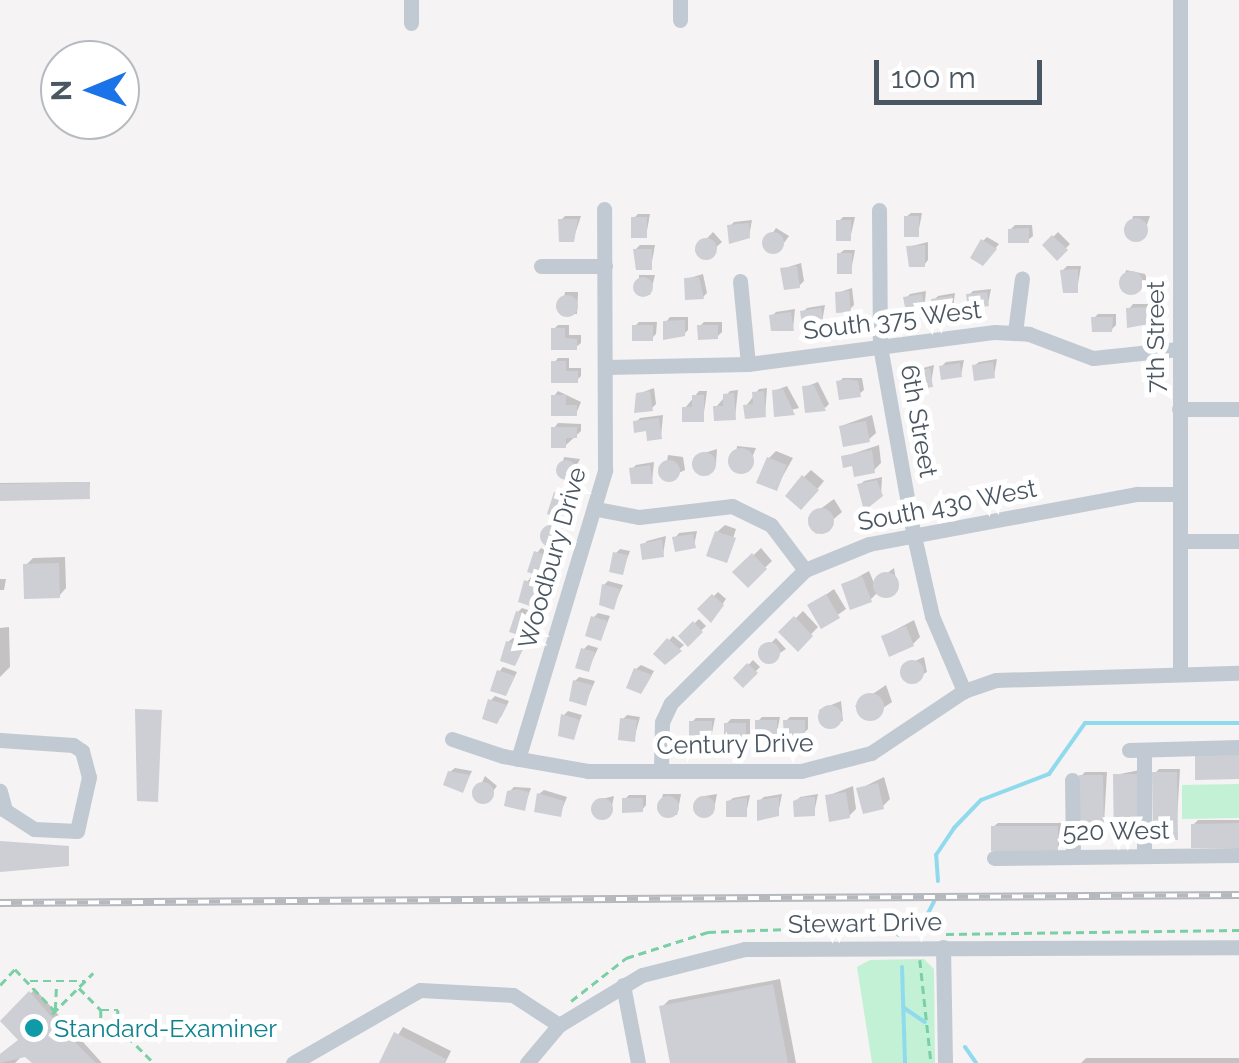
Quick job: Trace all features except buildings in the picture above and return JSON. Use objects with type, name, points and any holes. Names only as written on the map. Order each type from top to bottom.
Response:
[{"type":"street","points":[[411,0],[411,23]]},
{"type":"street","points":[[680,0],[680,20]]},
{"type":"street","name":"7th Street","points":[[1180,0],[1180,674]]},
{"type":"street","name":"Woodbury Drive","points":[[518,760],[597,509],[605,470],[604,209]]},
{"type":"street","name":"6th Street","points":[[879,210],[880,346],[932,616],[964,691]]},
{"type":"street","points":[[541,266],[605,266]]},
{"type":"street","points":[[1014,332],[1022,278]]},
{"type":"street","points":[[740,282],[748,364]]},
{"type":"street","name":"South 375 West","points":[[607,367],[748,364],[1014,332],[1092,358],[1179,350]]},
{"type":"street","points":[[1179,409],[1239,409]]},
{"type":"street","name":"South 430 West","points":[[661,770],[662,722],[671,703],[805,570],[868,544],[1137,494],[1180,494]]},
{"type":"street","points":[[597,509],[639,517],[732,506],[771,525],[805,570]]},
{"type":"street","points":[[1180,541],[1239,541]]},
{"type":"street","name":"Century Drive","points":[[452,738],[518,760],[588,771],[832,766],[871,753],[964,691],[1028,675],[1239,673]]},
{"type":"street","points":[[0,740],[73,745],[82,751],[89,777],[77,831],[34,829],[5,810],[0,791]]},
{"type":"street","points":[[1144,855],[1137,750],[1239,747]]},
{"type":"street","points":[[1072,780],[1073,856]]},
{"type":"street","name":"520 West","points":[[994,858],[1239,854]]},
{"type":"street","name":"Stewart Drive","points":[[532,1061],[559,1024],[623,985],[687,960],[745,950],[1239,947]]},
{"type":"street","points":[[944,948],[945,1063]]},
{"type":"street","points":[[623,985],[638,1063]]},
{"type":"street","points":[[293,1063],[420,990],[513,995],[559,1024]]},
{"type":"street","points":[[308,1063],[330,1040]]},
{"type":"path","points":[[919,958],[931,1063]]},
{"type":"path","points":[[0,985],[15,970],[54,1012]]},
{"type":"path","points":[[54,1012],[92,972]]},
{"type":"path","points":[[26,981],[56,985],[85,981]]},
{"type":"path","points":[[54,1012],[56,985]]},
{"type":"path","points":[[79,988],[101,1010],[101,1027],[118,1027]]},
{"type":"path","points":[[101,1010],[118,1010],[118,1027],[154,1063]]},
{"type":"green space","points":[[1239,784],[1239,818],[1182,819],[1182,785]]},
{"type":"green space","points":[[924,959],[934,969],[935,1063],[872,1063],[857,967],[870,960]]},
{"type":"waterway","points":[[938,881],[936,855],[954,828],[981,800],[1049,774],[1085,723],[1239,723]]},
{"type":"waterway","points":[[918,933],[934,901]]},
{"type":"waterway","points":[[902,967],[905,1063]]},
{"type":"waterway","points":[[904,1008],[925,1022]]},
{"type":"waterway","points":[[965,1047],[976,1063]]},
{"type":"railway","points":[[0,903],[1239,895]]},
{"type":"place","name":"Standard-Examiner","points":[[34,1028]]}]
